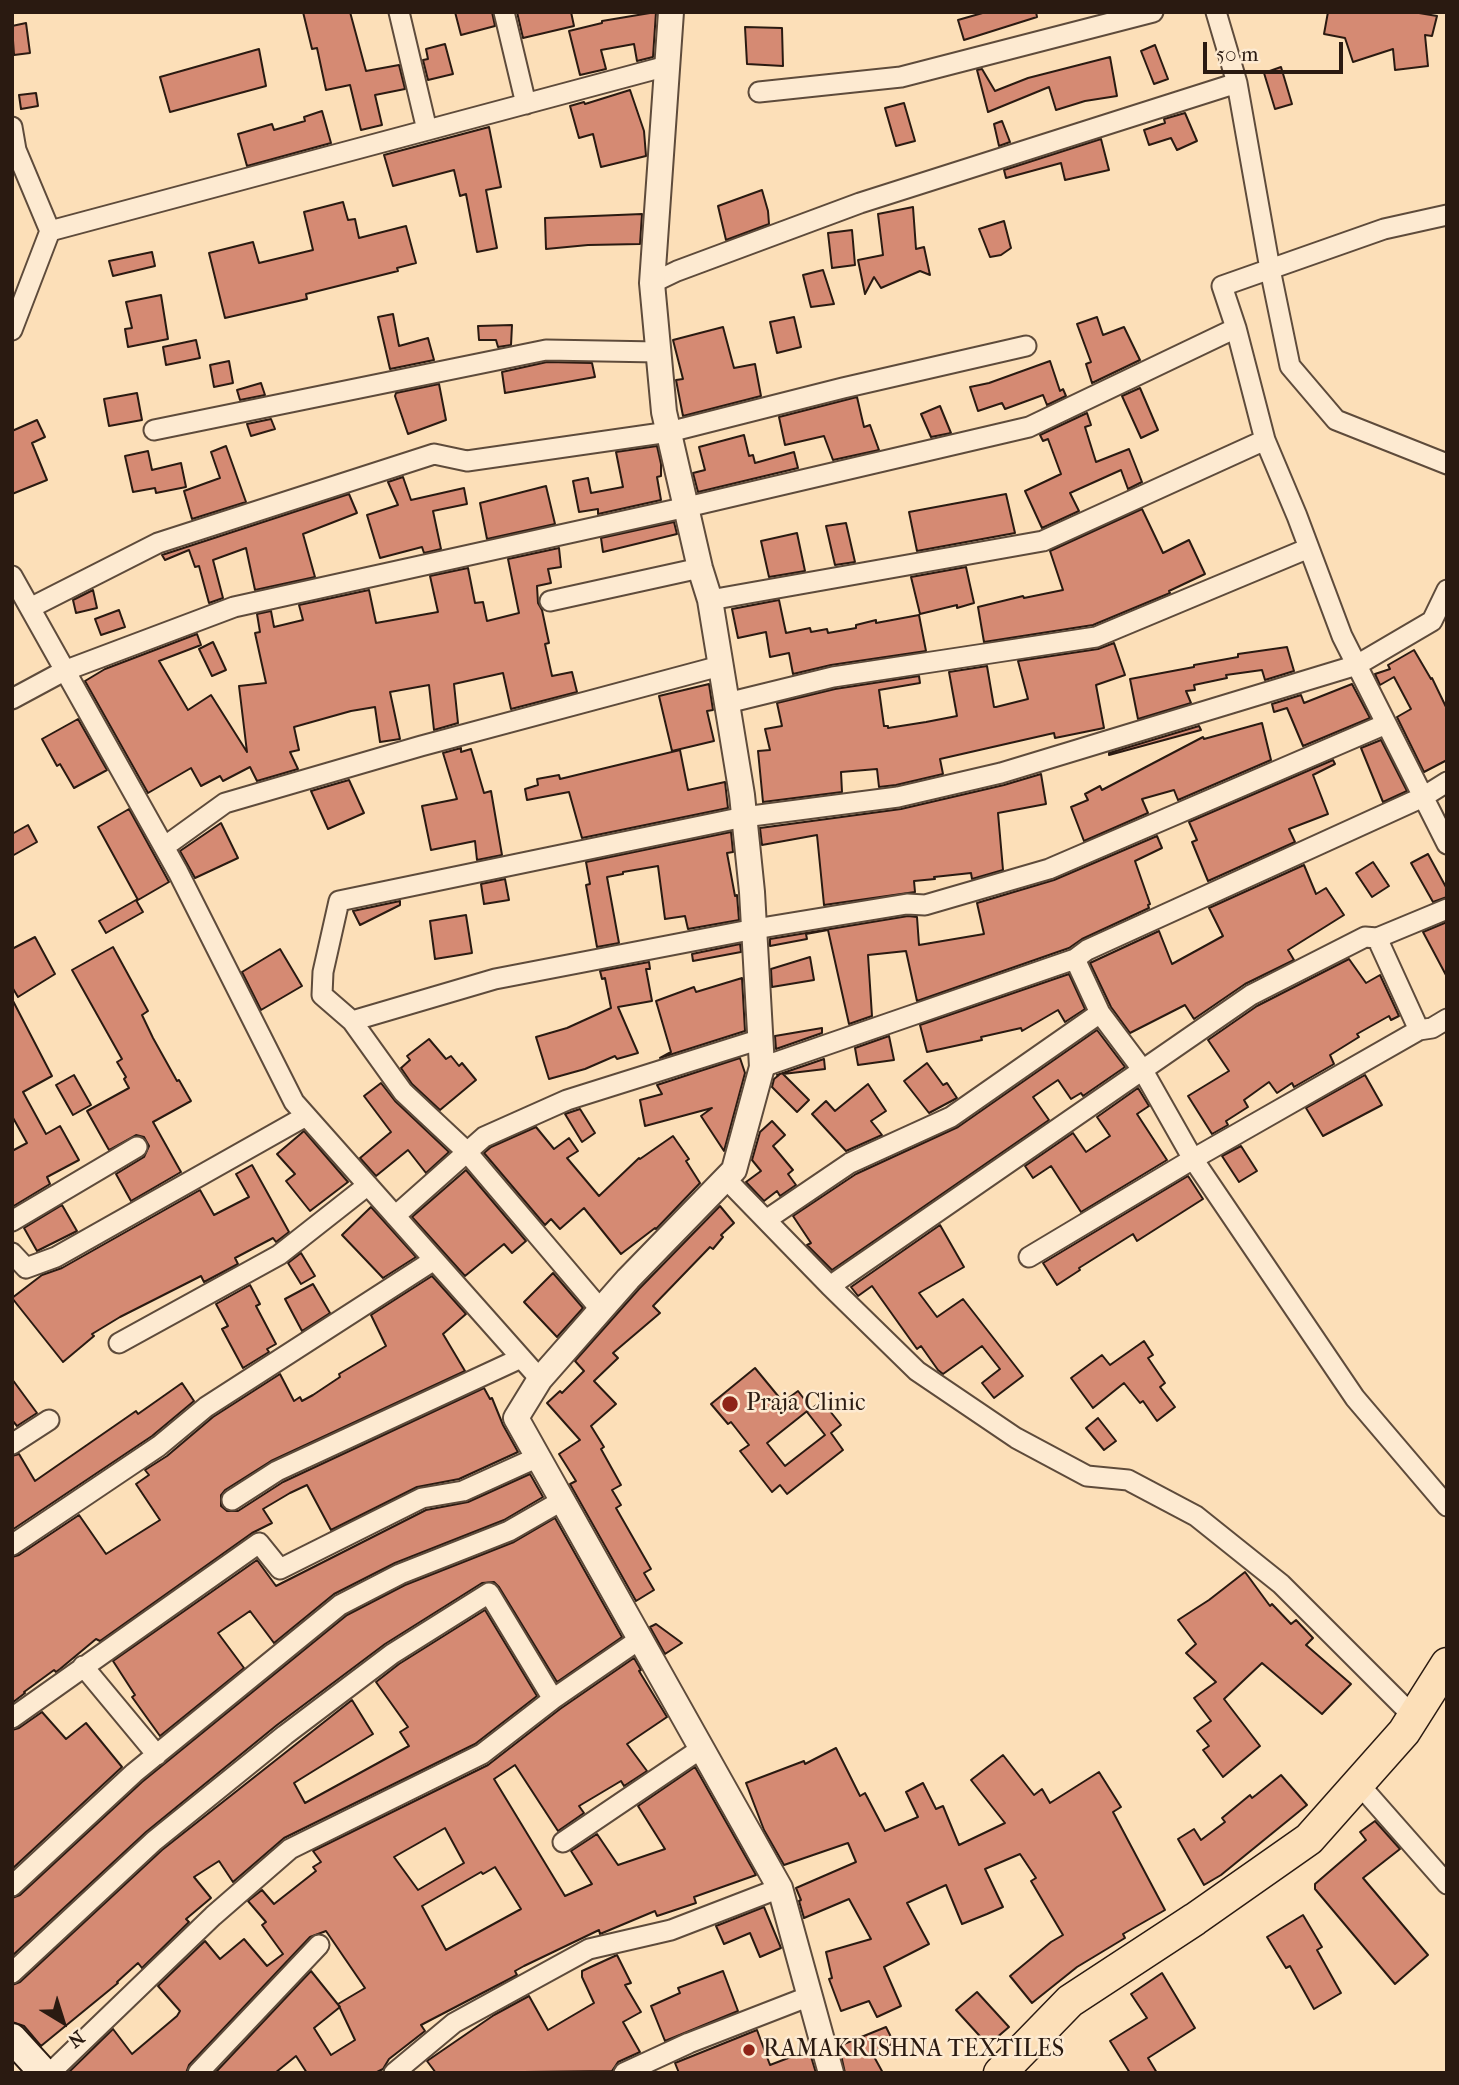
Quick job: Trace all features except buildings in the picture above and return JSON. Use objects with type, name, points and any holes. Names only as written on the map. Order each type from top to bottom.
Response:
[{"type":"main road","points":[[1000,2073],[1070,2001],[1195,1920],[1309,1839],[1404,1732],[1447,1664]]},
{"type":"main road","points":[[12,2038],[44,2073]]},
{"type":"street","points":[[399,12],[426,130]]},
{"type":"street","points":[[504,12],[526,104]]},
{"type":"street","points":[[671,12],[652,283],[664,412],[700,568],[710,600],[744,817],[755,929],[762,1067],[734,1170],[601,1310],[540,1379],[516,1418],[780,1888],[831,2073]]},
{"type":"street","points":[[759,92],[901,76],[1153,12]]},
{"type":"street","points":[[1216,12],[1237,83],[1290,366],[1336,420],[1447,464]]},
{"type":"street","points":[[50,231],[667,66]]},
{"type":"street","points":[[652,283],[677,271],[860,203],[1237,83]]},
{"type":"street","points":[[12,127],[16,150],[50,231],[12,330]]},
{"type":"street","points":[[1447,215],[1384,229],[1222,286],[1236,328],[1265,440],[1342,636],[1447,844]]},
{"type":"street","points":[[12,699],[64,671],[234,607],[687,508],[1029,427],[1236,328]]},
{"type":"street","points":[[30,608],[158,543],[434,454],[467,461],[669,432],[1026,346]]},
{"type":"street","points":[[154,429],[546,349],[659,352]]},
{"type":"street","points":[[710,600],[1043,541],[1265,440]]},
{"type":"street","points":[[727,703],[833,677],[1096,637],[1309,548]]},
{"type":"street","points":[[550,601],[700,568]]},
{"type":"street","points":[[12,576],[164,847],[294,1102],[540,1379]]},
{"type":"street","points":[[601,1310],[466,1151],[403,1091],[352,1021],[322,995],[323,972],[338,901],[744,817],[898,797],[1001,773],[1357,665],[1432,621],[1447,590]]},
{"type":"street","points":[[164,847],[225,803],[421,746],[720,666]]},
{"type":"street","points":[[352,1021],[495,979],[755,929],[907,904],[925,905],[1049,869],[1386,724]]},
{"type":"street","points":[[762,1067],[1075,960],[1087,950],[1423,797],[1447,782]]},
{"type":"street","points":[[830,1286],[1251,995],[1366,937],[1377,938],[1447,908]]},
{"type":"street","points":[[1377,938],[1419,1030]]},
{"type":"street","points":[[1075,960],[1100,1013],[1142,1069],[1193,1159],[1355,1398],[1447,1506]]},
{"type":"street","points":[[766,1220],[850,1163],[951,1117],[1100,1013]]},
{"type":"street","points":[[1029,1257],[1193,1159],[1419,1030],[1432,1028],[1447,1019]]},
{"type":"street","points":[[395,1216],[484,1137],[567,1101],[761,1039]]},
{"type":"street","points":[[12,1253],[26,1268],[56,1257],[306,1116]]},
{"type":"street","points":[[12,1220],[136,1147]]},
{"type":"street","points":[[726,1179],[917,1371],[1016,1438],[1087,1476],[1128,1480],[1196,1516],[1281,1584],[1414,1717]]},
{"type":"street","points":[[119,1343],[278,1255],[368,1185]]},
{"type":"street","points":[[12,1545],[159,1446],[206,1407],[434,1260]]},
{"type":"street","points":[[232,1500],[276,1471],[521,1358]]},
{"type":"street","points":[[12,1444],[49,1420]]},
{"type":"street","points":[[12,1718],[260,1543],[280,1569],[422,1498],[463,1491],[538,1457]]},
{"type":"street","points":[[12,1886],[157,1755],[340,1605],[400,1574],[509,1531],[563,1500]]},
{"type":"street","points":[[12,1973],[154,1841],[285,1735],[392,1654],[489,1593],[553,1699]]},
{"type":"street","points":[[50,2073],[213,1916],[290,1849],[482,1755],[553,1699],[640,1639]]},
{"type":"street","points":[[83,1666],[157,1755]]},
{"type":"street","points":[[563,1842],[702,1748]]},
{"type":"street","points":[[1359,1783],[1447,1884]]},
{"type":"street","points":[[394,2073],[454,2022],[589,1949],[671,1930],[780,1888]]},
{"type":"street","points":[[198,2073],[319,1945]]},
{"type":"street","points":[[624,2073],[689,2043],[810,1996]]},
{"type":"place","name":"Praja Clinic","points":[[730,1404]]},
{"type":"place","name":"RAMAKRISHNA TEXTILES","points":[[749,2050]]}]
